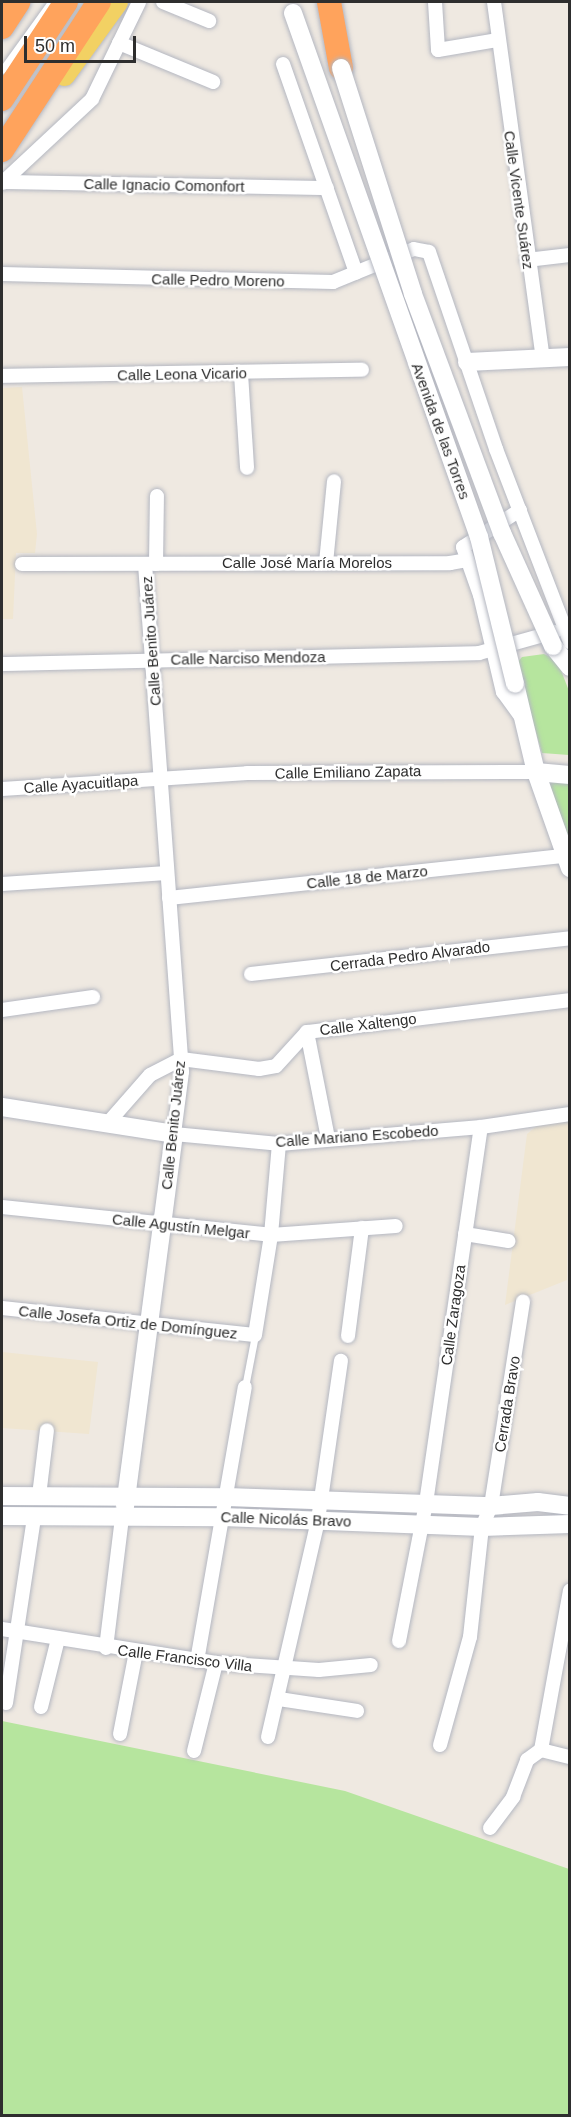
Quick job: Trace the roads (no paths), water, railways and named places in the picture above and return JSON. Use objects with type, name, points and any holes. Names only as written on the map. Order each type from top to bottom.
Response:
[{"type":"highway","points":[[2,27],[18,2]]},
{"type":"highway","points":[[2,99],[66,2]]},
{"type":"highway","points":[[2,150],[99,2]]},
{"type":"highway","points":[[329,2],[341,68]]},
{"type":"main road","points":[[15,129],[62,78],[117,2]]},
{"type":"main road","name":"Avenida de las Torres","points":[[288,2],[479,537],[536,772],[567,862]]},
{"type":"main road","name":"Avenida de las Torres","points":[[319,2],[425,326],[502,533],[563,639],[570,667]]},
{"type":"main road","points":[[467,362],[570,357]]},
{"type":"main road","points":[[536,772],[570,775]]},
{"type":"main road","name":"Calle Mariano Escobedo","points":[[2,1107],[174,1134]]},
{"type":"main road","name":"Calle Benito Juárez","points":[[122,1517],[127,1497],[174,1134]]},
{"type":"main road","name":"Calle Nicolás Bravo","points":[[2,1496],[227,1497],[491,1506],[538,1502],[570,1506]]},
{"type":"main road","name":"Calle Nicolás Bravo","points":[[2,1516],[223,1517],[482,1527],[570,1524]]},
{"type":"street","points":[[2,182],[92,99],[139,2]]},
{"type":"street","points":[[164,2],[209,21]]},
{"type":"street","points":[[435,2],[438,50],[498,40]]},
{"type":"street","name":"Calle Vicente Suárez","points":[[494,2],[527,260],[543,358]]},
{"type":"street","points":[[119,44],[213,82]]},
{"type":"street","points":[[283,64],[356,273]]},
{"type":"street","name":"Calle Ignacio Comonfort","points":[[2,182],[327,188]]},
{"type":"street","name":"Calle Pedro Moreno","points":[[2,274],[333,282],[414,249],[429,252],[467,362]]},
{"type":"street","points":[[527,260],[570,255]]},
{"type":"street","points":[[467,362],[563,639]]},
{"type":"street","name":"Calle Leona Vicario","points":[[2,376],[242,374],[362,370]]},
{"type":"street","points":[[242,374],[247,468]]},
{"type":"street","points":[[326,563],[334,481]]},
{"type":"street","name":"Calle Benito Juárez","points":[[157,496],[151,564],[152,660],[181,1059],[174,1134]]},
{"type":"street","points":[[520,510],[463,547],[494,647],[503,692],[523,718]]},
{"type":"street","name":"Calle José María Morelos","points":[[22,564],[467,560]]},
{"type":"street","name":"Calle Narciso Mendoza","points":[[2,664],[479,653],[494,647],[563,639]]},
{"type":"street","name":"Calle Emiliano Zapata","points":[[160,778],[247,772],[536,772]]},
{"type":"street","name":"Calle Ayacuitlapa","points":[[2,789],[160,778]]},
{"type":"street","name":"Calle 18 de Marzo","points":[[169,898],[567,862]]},
{"type":"street","points":[[2,885],[167,873]]},
{"type":"street","name":"Cerrada Pedro Alvarado","points":[[251,974],[570,938]]},
{"type":"street","points":[[2,1010],[93,997]]},
{"type":"street","name":"Calle Xaltengo","points":[[181,1059],[258,1069],[276,1066],[307,1032],[570,1000]]},
{"type":"street","points":[[307,1032],[328,1138]]},
{"type":"street","points":[[106,1124],[150,1075],[181,1059]]},
{"type":"street","name":"Calle Mariano Escobedo","points":[[174,1134],[279,1144],[328,1138],[481,1127],[570,1114]]},
{"type":"street","name":"Calle Zaragoza","points":[[399,1641],[426,1503],[481,1127]]},
{"type":"street","points":[[255,1335],[271,1235],[279,1144]]},
{"type":"street","name":"Calle Agustín Melgar","points":[[2,1207],[271,1235],[396,1226]]},
{"type":"street","points":[[348,1336],[362,1228]]},
{"type":"street","points":[[465,1234],[508,1241]]},
{"type":"street","name":"Cerrada Bravo","points":[[491,1506],[523,1301]]},
{"type":"street","name":"Calle Josefa Ortiz de Domínguez","points":[[2,1308],[255,1335]]},
{"type":"street","name":"Calle Nicolás Bravo","points":[[322,1500],[341,1361]]},
{"type":"street","points":[[197,1661],[245,1387]]},
{"type":"street","points":[[39,1496],[47,1430]]},
{"type":"street","points":[[268,1737],[287,1669],[322,1500]]},
{"type":"street","points":[[440,1745],[470,1637],[482,1527],[491,1506]]},
{"type":"street","points":[[6,1704],[34,1517]]},
{"type":"street","name":"Calle Benito Juárez","points":[[106,1648],[122,1517]]},
{"type":"street","points":[[490,1828],[513,1797],[527,1760],[541,1750],[566,1630],[570,1591]]},
{"type":"street","name":"Calle Francisco Villa","points":[[2,1629],[106,1648],[216,1663],[287,1669],[371,1665]]},
{"type":"street","points":[[40,1707],[58,1639]]},
{"type":"street","points":[[120,1734],[136,1652]]},
{"type":"street","points":[[194,1751],[216,1663]]},
{"type":"street","points":[[279,1699],[357,1711]]},
{"type":"street","points":[[541,1750],[570,1757]]},
{"type":"lane","points":[[2,70],[51,2]]},
{"type":"lane","points":[[2,84],[61,2]]},
{"type":"lane","points":[[245,1387],[255,1335]]}]
